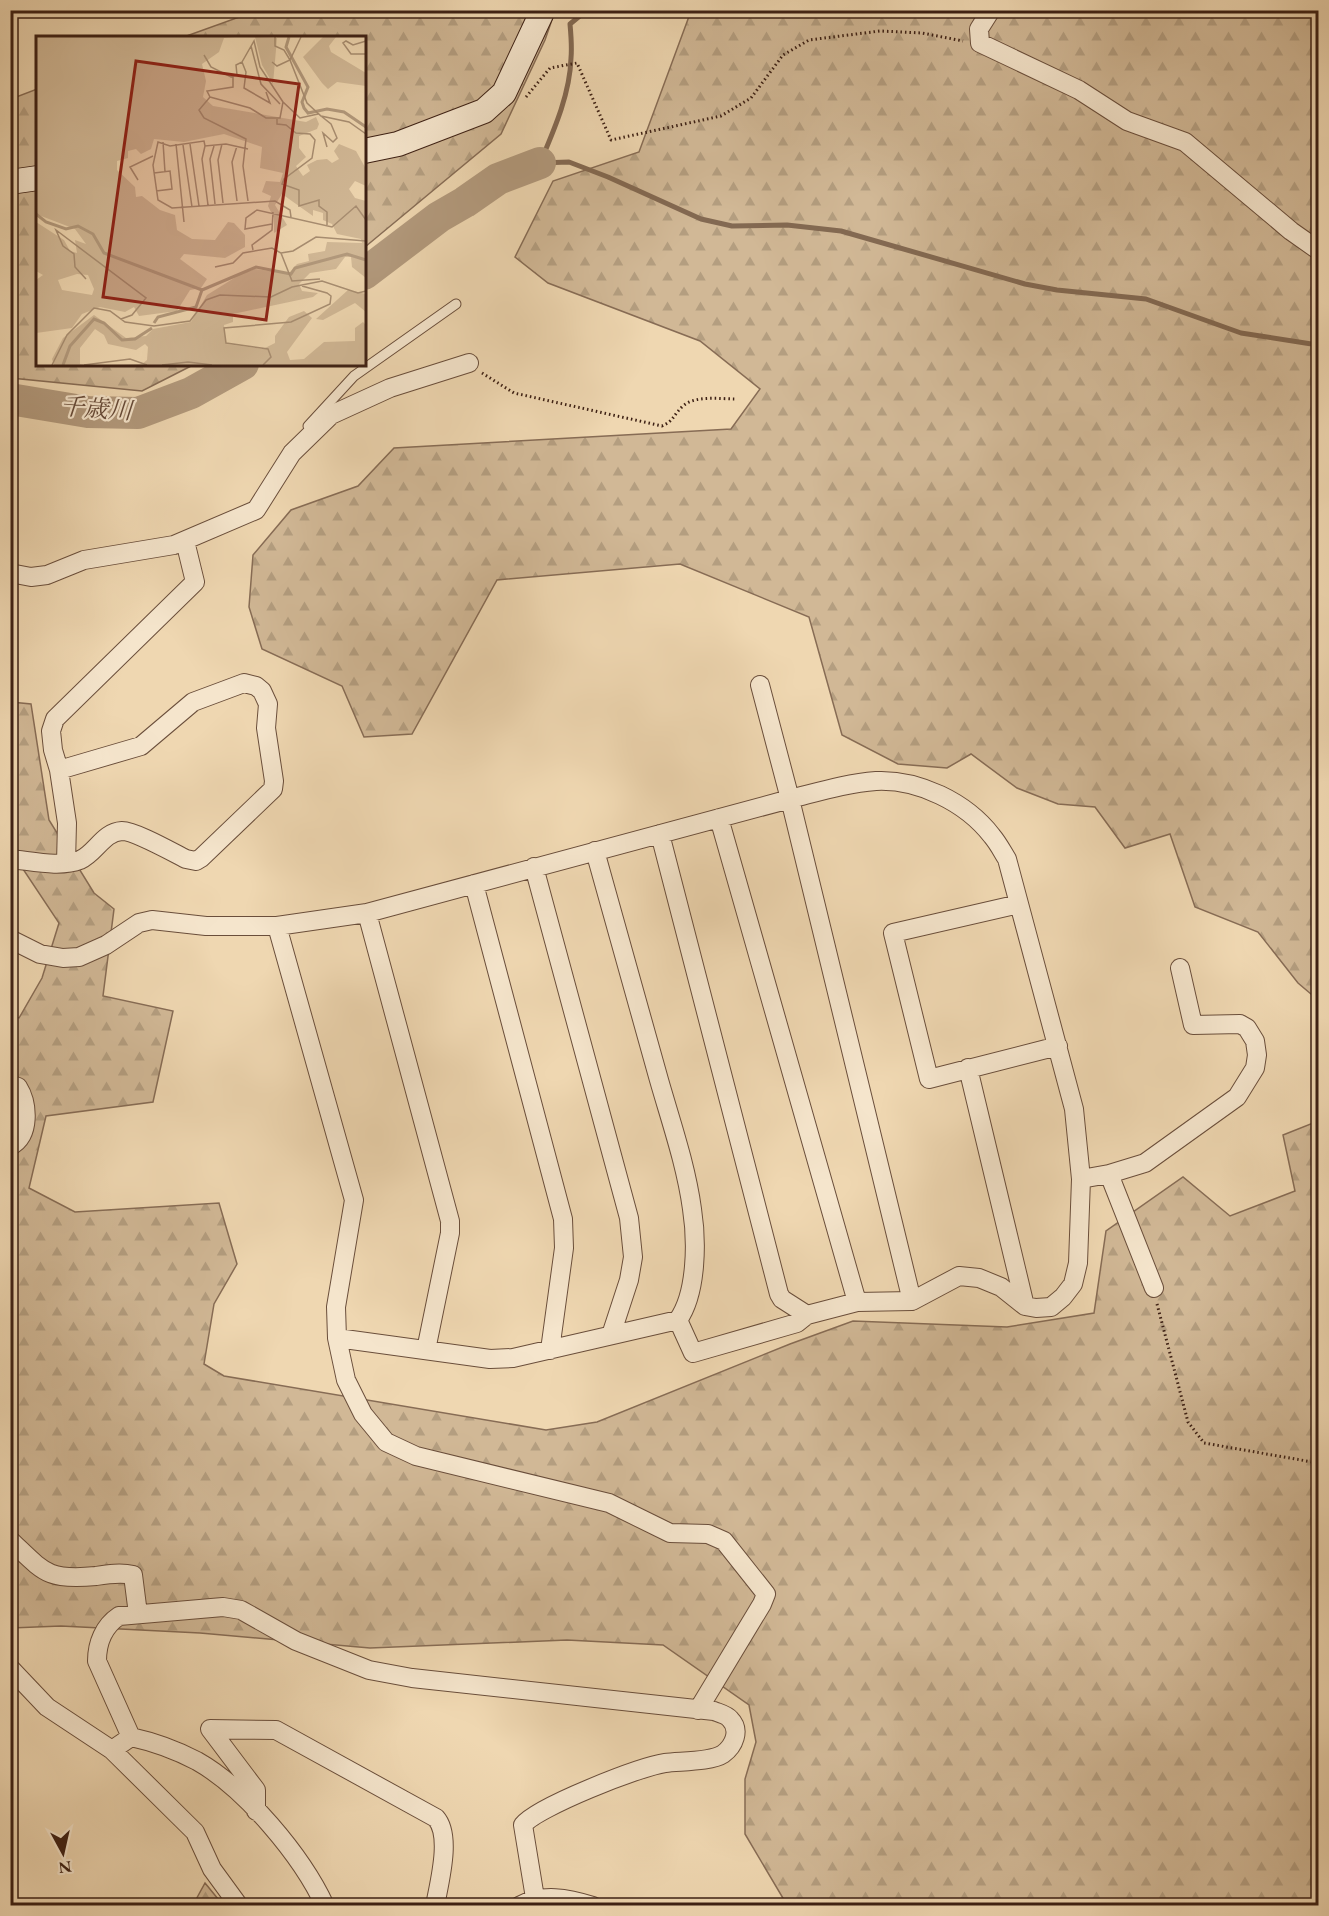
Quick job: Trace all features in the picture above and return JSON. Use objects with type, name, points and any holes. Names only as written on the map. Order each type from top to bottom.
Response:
[{"type":"main road","points":[[366,151],[398,144],[484,111],[504,93],[543,10]]},
{"type":"main road","points":[[10,182],[36,178]]},
{"type":"street","points":[[992,10],[980,28],[980,43],[1079,90],[1127,121],[1185,142],[1291,231],[1318,250]]},
{"type":"street","points":[[10,573],[31,577],[47,575],[84,560],[185,541],[256,510],[292,453],[331,414],[390,388],[469,363]]},
{"type":"street","points":[[66,863],[67,823],[51,731],[55,719],[195,582],[185,541]]},
{"type":"street","points":[[10,859],[66,863],[78,861],[87,856],[112,833],[125,831],[191,861],[201,858],[273,789],[274,781],[266,728],[269,711],[266,697],[256,686],[244,683],[187,705],[141,746],[59,770]]},
{"type":"street","points":[[760,685],[912,1300]]},
{"type":"street","points":[[10,939],[40,954],[63,958],[79,957],[106,945],[139,923],[152,920],[206,926],[277,926],[367,913],[838,787],[876,781],[911,784],[947,799],[976,819],[993,836],[1007,859],[1058,1046],[1074,1109],[1082,1179],[1078,1263],[1073,1284],[1051,1307],[1025,1306],[1001,1287],[979,1278],[959,1276],[912,1300],[857,1302],[807,1315],[797,1323],[693,1353],[678,1320]]},
{"type":"street","points":[[719,818],[857,1302]]},
{"type":"street","points":[[660,834],[779,1294],[782,1299],[807,1315]]},
{"type":"street","points":[[337,1338],[490,1359],[513,1358],[678,1320],[685,1309],[694,1266],[692,1209],[678,1149],[595,851]]},
{"type":"street","points":[[534,867],[629,1218],[633,1257],[629,1281],[611,1335]]},
{"type":"street","points":[[474,884],[563,1219],[564,1248],[550,1350]]},
{"type":"street","points":[[1019,904],[893,933],[929,1079],[1058,1046]]},
{"type":"street","points":[[367,913],[450,1221],[450,1233],[426,1350]]},
{"type":"street","points":[[277,926],[354,1200],[336,1307],[337,1338],[346,1380],[363,1414],[386,1442],[416,1456],[609,1503],[670,1533],[708,1534],[724,1541],[766,1594],[701,1706]]},
{"type":"street","points":[[1082,1179],[1146,1163],[1237,1097],[1255,1068],[1257,1055],[1255,1041],[1247,1028],[1240,1024],[1193,1025],[1180,968]]},
{"type":"street","points":[[968,1068],[1025,1306]]},
{"type":"street","points":[[10,1084],[18,1087],[24,1096],[26,1118],[22,1135],[16,1144],[10,1146]]},
{"type":"street","points":[[1109,1174],[1154,1288]]},
{"type":"street","points":[[10,1540],[44,1571],[59,1577],[72,1579],[124,1573],[133,1575],[138,1614]]},
{"type":"street","points":[[131,1737],[97,1661],[97,1650],[101,1638],[112,1621],[119,1616],[223,1607],[241,1610],[296,1641],[369,1670],[412,1678],[701,1706],[730,1718],[736,1735],[730,1748],[717,1758],[662,1763],[639,1770],[550,1807],[523,1825],[527,1902],[548,1897],[593,1905]]},
{"type":"street","points":[[10,1668],[46,1707],[112,1750],[195,1832],[212,1869],[239,1905]]},
{"type":"street","points":[[256,1811],[255,1790],[210,1729],[276,1730],[436,1818],[444,1832],[444,1845],[435,1905]]},
{"type":"street","points":[[112,1750],[131,1737],[153,1742],[197,1761],[230,1784],[284,1841],[325,1905]]},
{"type":"lane","points":[[301,444],[302,432],[354,376],[456,304]]},
{"type":"path","points":[[523,102],[550,68],[577,63],[611,140],[721,116],[751,98],[783,55],[809,40],[880,31],[922,33],[980,43]]},
{"type":"path","points":[[469,363],[514,393],[662,426],[672,422],[683,405],[698,399],[736,399]]},
{"type":"path","points":[[1154,1288],[1188,1422],[1204,1443],[1318,1463]]},
{"type":"green space","points":[[256,11],[555,11],[545,40],[501,134],[366,246],[366,36],[187,36]]},
{"type":"green space","points":[[691,11],[1318,11],[1318,1000],[1298,983],[1258,932],[1195,907],[1170,834],[1125,848],[1095,807],[1058,804],[1017,788],[971,754],[947,768],[898,764],[842,735],[809,617],[680,564],[497,580],[412,734],[364,737],[342,686],[262,649],[249,607],[253,555],[291,510],[358,486],[394,448],[731,429],[760,389],[700,341],[548,283],[515,257],[553,181],[639,152]]},
{"type":"green space","points":[[36,89],[36,366],[191,366],[142,391],[11,378],[11,99]]},
{"type":"green space","points":[[11,702],[31,704],[49,820],[94,893],[114,909],[103,996],[173,1011],[153,1102],[46,1116],[29,1188],[75,1212],[219,1203],[237,1264],[214,1304],[204,1364],[224,1376],[546,1430],[597,1422],[853,1321],[1007,1327],[1094,1313],[1106,1231],[1183,1177],[1230,1216],[1295,1191],[1283,1135],[1318,1121],[1318,1905],[787,1905],[745,1834],[745,1779],[756,1742],[749,1705],[663,1645],[567,1640],[370,1648],[200,1633],[61,1626],[11,1628],[11,1016],[19,1018],[42,978],[59,923],[11,851]]},
{"type":"green space","points":[[205,1883],[223,1905],[193,1905]]},
{"type":"waterway","points":[[587,10],[570,24],[571,54],[568,85],[551,138],[540,163],[569,162],[701,219],[732,226],[787,225],[841,231],[1025,284],[1057,290],[1146,299],[1241,333],[1318,345]]},
{"type":"waterway","name":"千歳川","points":[[366,272],[439,217],[498,179],[540,163]]},
{"type":"waterway","name":"千歳川","points":[[10,399],[88,412],[138,413],[191,393],[239,366]]}]
